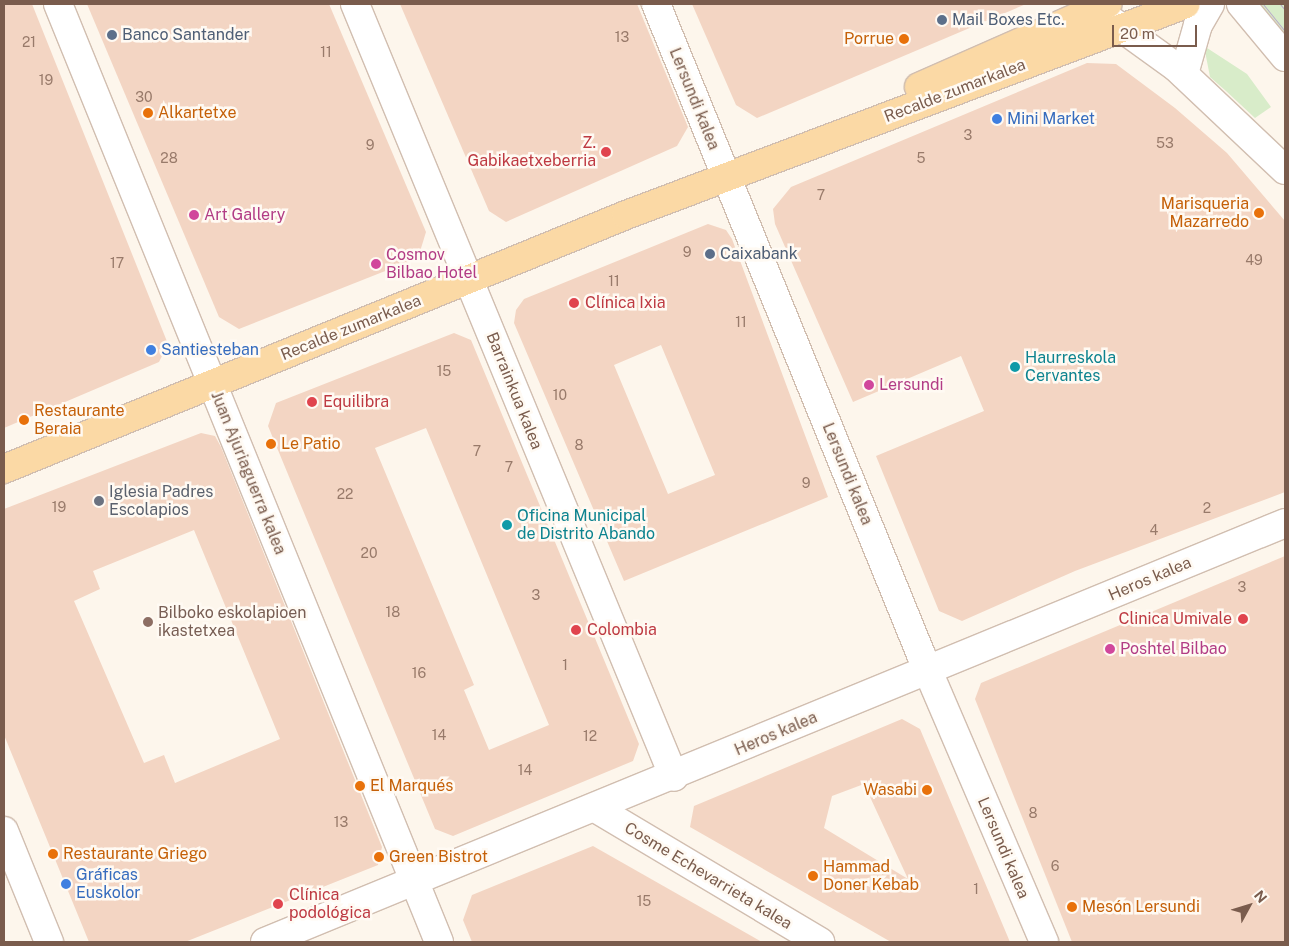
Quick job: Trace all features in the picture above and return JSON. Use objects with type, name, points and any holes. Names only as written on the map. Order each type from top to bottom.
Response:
[{"type":"main road","name":"Recalde zumarkalea","points":[[4,469],[468,280],[726,179],[1185,4]]},
{"type":"main road","name":"Recalde zumarkalea","points":[[726,179],[1096,5]]},
{"type":"street","name":"Juan Ajuriaguerra kalea","points":[[58,4],[439,942]]},
{"type":"street","name":"Barrainkua kalea","points":[[355,4],[674,778]]},
{"type":"street","name":"Lersundi kalea","points":[[656,4],[927,670],[1044,942]]},
{"type":"street","points":[[1184,74],[1198,25],[1210,4]]},
{"type":"street","points":[[1241,4],[1285,57]]},
{"type":"street","points":[[1096,5],[1184,74],[1285,170]]},
{"type":"street","name":"Heros kalea","points":[[264,942],[674,778],[927,670],[1285,523]]},
{"type":"street","name":"Cosme Echevarrieta kalea","points":[[597,809],[820,942]]},
{"type":"street","points":[[4,831],[49,942]]},
{"type":"green space","points":[[1239,4],[1285,4],[1285,58]]},
{"type":"green space","points":[[1204,46],[1247,74],[1271,107],[1255,118],[1210,77]]},
{"type":"building","points":[[4,4],[32,4],[168,344],[159,362],[4,428]]},
{"type":"building","points":[[87,4],[329,4],[426,232],[418,258],[239,329],[219,317]]},
{"type":"building","points":[[400,4],[637,4],[688,127],[677,146],[506,222],[489,211]]},
{"type":"building","points":[[692,4],[1026,4],[757,118],[736,105]]},
{"type":"building","points":[[1087,63],[1116,64],[1175,108],[1227,153],[1285,221],[1285,492],[1075,571],[962,621],[939,611],[876,456],[984,411],[961,356],[853,402],[775,224],[773,209],[791,187]]},
{"type":"building","points":[[708,224],[726,230],[732,239],[828,497],[624,581],[514,323],[516,310],[524,299]],"holes":[[[661,345],[715,475],[668,494],[614,365]]]},
{"type":"building","points":[[454,333],[471,340],[639,744],[633,761],[453,836],[435,829],[268,426],[276,403]],"holes":[[[426,428],[549,725],[489,750],[464,690],[474,685],[375,448]]]},
{"type":"building","points":[[201,433],[215,436],[382,847],[378,865],[185,942],[89,942],[4,735],[4,509]],"holes":[[[194,530],[280,739],[175,783],[164,755],[144,763],[74,601],[100,589],[93,571]]]},
{"type":"building","points":[[1285,556],[1285,942],[1072,942],[975,699],[981,683]]},
{"type":"building","points":[[902,719],[920,729],[1010,942],[891,942],[690,827],[694,806]],"holes":[[[864,784],[908,879],[824,828],[832,796]]]},
{"type":"building","points":[[593,846],[762,942],[472,942],[463,920],[472,895]]},
{"type":"tram line","points":[[1263,4],[1285,31]]},
{"type":"tram line","points":[[1280,4],[1285,10]]},
{"type":"place","name":"Mail Boxes Etc.","points":[[942,20]]},
{"type":"place","name":"Banco Santander","points":[[112,35]]},
{"type":"place","name":"Porrue","points":[[904,39]]},
{"type":"place","name":"Alkartetxe","points":[[148,113]]},
{"type":"place","name":"Mini Market","points":[[997,119]]},
{"type":"place","name":"Z. Gabikaetxeberria","points":[[606,152]]},
{"type":"place","name":"Marisqueria Mazarredo","points":[[1259,213]]},
{"type":"place","name":"Art Gallery","points":[[194,215]]},
{"type":"place","name":"Caixabank","points":[[710,254]]},
{"type":"place","name":"Cosmov Bilbao Hotel","points":[[376,264]]},
{"type":"place","name":"Clínica Ixia","points":[[574,303]]},
{"type":"place","name":"Santiesteban","points":[[151,350]]},
{"type":"place","name":"Haurreskola Cervantes","points":[[1015,367]]},
{"type":"place","name":"Lersundi","points":[[869,385]]},
{"type":"place","name":"Equilibra","points":[[312,402]]},
{"type":"place","name":"Restaurante Beraia","points":[[24,420]]},
{"type":"place","name":"Le Patio","points":[[271,444]]},
{"type":"place","name":"Iglesia Padres Escolapios","points":[[99,501]]},
{"type":"place","name":"Oficina Municipal de Distrito Abando","points":[[507,525]]},
{"type":"place","name":"Clinica Umivale","points":[[1243,619]]},
{"type":"place","name":"Bilboko eskolapioen ikastetxea","points":[[148,622]]},
{"type":"place","name":"Colombia","points":[[576,630]]},
{"type":"place","name":"Poshtel Bilbao","points":[[1110,649]]},
{"type":"place","name":"El Marqués","points":[[360,786]]},
{"type":"place","name":"Wasabi","points":[[927,790]]},
{"type":"place","name":"Restaurante Griego","points":[[53,854]]},
{"type":"place","name":"Green Bistrot","points":[[379,857]]},
{"type":"place","name":"Hammad Doner Kebab","points":[[813,876]]},
{"type":"place","name":"Gráficas Euskolor","points":[[66,884]]},
{"type":"place","name":"Clínica podológica","points":[[278,904]]},
{"type":"place","name":"Mesón Lersundi","points":[[1072,907]]}]
